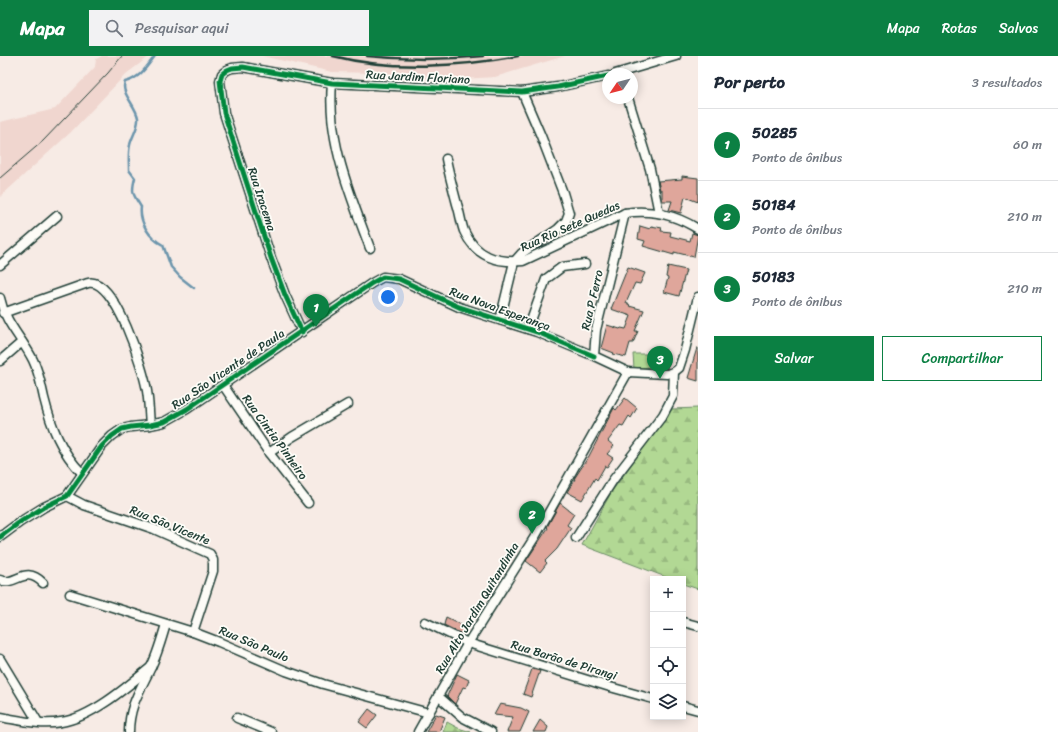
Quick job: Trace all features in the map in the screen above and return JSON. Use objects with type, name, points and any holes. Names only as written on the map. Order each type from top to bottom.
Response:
[{"type":"street","points":[[637,68],[676,56]]},
{"type":"street","name":"Rua Jardim Floriano","points":[[227,70],[243,67],[332,83],[522,92],[558,87],[602,77]]},
{"type":"street","name":"Rua Iracema","points":[[227,70],[222,74],[220,81],[224,113],[271,258],[285,295],[302,332]]},
{"type":"street","points":[[332,83],[331,112],[333,133],[345,180],[370,248]]},
{"type":"street","points":[[500,320],[514,262],[522,253],[566,221],[569,213],[568,205],[561,186],[522,92]]},
{"type":"street","points":[[630,104],[650,169],[659,214]]},
{"type":"street","name":"Rua Rio Sete Quedas","points":[[446,159],[464,231],[481,253],[489,258],[514,262],[523,261],[625,213],[639,211],[675,218],[698,229]]},
{"type":"street","name":"Rua P Ferro","points":[[594,356],[597,324],[625,213]]},
{"type":"street","points":[[0,265],[57,216]]},
{"type":"street","points":[[528,329],[546,279],[562,268],[585,264]]},
{"type":"street","name":"Rua São Vicente de Paula","points":[[67,496],[102,446],[112,436],[131,427],[164,422],[223,385],[379,279],[383,277],[399,279]]},
{"type":"street","name":"Rua Nova Esperança","points":[[399,279],[459,306],[528,329],[594,356]]},
{"type":"street","points":[[3,313],[88,283],[95,282],[98,284],[121,314],[136,351],[147,391],[150,425]]},
{"type":"street","points":[[594,356],[628,372],[667,374],[674,372],[679,368],[685,350],[698,297]]},
{"type":"street","points":[[0,298],[3,313],[33,360],[50,419],[60,445],[67,456],[82,473]]},
{"type":"street","points":[[0,361],[22,342]]},
{"type":"street","name":"Rua Alto Jardim Quitandinha","points":[[418,732],[468,643],[536,535],[628,372]]},
{"type":"street","points":[[576,538],[613,480],[663,415],[673,396],[674,372]]},
{"type":"street","name":"Rua Cintia Pinheiro","points":[[223,385],[269,453],[308,503]]},
{"type":"street","points":[[269,453],[292,437],[348,404]]},
{"type":"street","points":[[0,537],[44,507],[67,496]]},
{"type":"street","name":"Rua São Vicente","points":[[67,496],[84,505],[154,529],[210,554],[213,560],[213,571],[193,632]]},
{"type":"street","points":[[0,580],[4,582],[29,574],[37,577],[43,583]]},
{"type":"street","name":"Rua São Paulo","points":[[70,594],[193,632],[286,671],[323,684],[429,712]]},
{"type":"street","points":[[425,622],[468,643]]},
{"type":"street","points":[[686,623],[698,626]]},
{"type":"street","points":[[129,732],[129,719],[132,707],[158,651],[166,624]]},
{"type":"street","name":"Rua Barão de Pirangi","points":[[468,643],[650,698]]},
{"type":"street","points":[[0,659],[38,722]]},
{"type":"street","points":[[0,717],[60,723],[90,712],[132,683],[151,667]]},
{"type":"street","points":[[438,696],[462,717],[491,732]]},
{"type":"street","points":[[686,707],[698,710]]},
{"type":"street","points":[[237,718],[271,732]]},
{"type":"shaded area","points":[[102,56],[150,56],[126,74],[71,132],[0,197],[0,122],[55,109],[95,67],[96,59]]},
{"type":"shaded area","points":[[262,56],[565,56],[495,77],[446,80],[398,79],[376,73],[332,72]]},
{"type":"green space","points":[[633,354],[652,354],[649,367],[634,369]]},
{"type":"green space","points":[[698,408],[698,589],[686,585],[686,576],[663,576],[582,545],[612,491],[672,409]]},
{"type":"green space","points":[[447,722],[458,728],[471,732],[443,732]]},
{"type":"building","points":[[682,176],[698,178],[698,202],[685,197],[681,213],[669,210],[672,201],[662,201],[662,190],[660,190],[658,181],[682,179]]},
{"type":"building","points":[[640,226],[650,229],[651,226],[662,228],[661,231],[671,232],[670,236],[690,241],[692,233],[698,235],[694,257],[674,252],[674,255],[643,246],[645,241],[638,239]]},
{"type":"building","points":[[668,266],[686,270],[679,296],[664,292],[668,278],[666,277]]},
{"type":"building","points":[[628,267],[645,273],[640,284],[635,283],[626,303],[630,305],[629,306],[644,310],[635,331],[638,331],[633,343],[630,343],[626,357],[613,354],[614,353],[601,348],[607,325],[620,329],[626,329],[631,316],[611,309]]},
{"type":"building","points":[[698,348],[698,381],[688,378]]},
{"type":"building","points":[[656,358],[669,362],[667,368],[653,368]]},
{"type":"building","points":[[625,398],[637,408],[631,418],[629,416],[623,426],[620,425],[608,441],[614,446],[607,454],[613,458],[607,467],[605,466],[597,480],[595,478],[582,500],[567,492],[589,456],[614,408],[616,410]]},
{"type":"building","points":[[560,503],[574,514],[567,525],[571,528],[557,549],[545,561],[547,563],[540,572],[526,561],[548,528],[547,527]]},
{"type":"building","points":[[446,617],[466,627],[462,634],[444,625]]},
{"type":"building","points":[[532,669],[540,671],[531,697],[523,694]]},
{"type":"building","points":[[457,674],[469,680],[466,688],[463,687],[455,704],[447,696]]},
{"type":"building","points":[[500,704],[521,708],[529,712],[520,732],[507,732],[513,717],[494,715]]},
{"type":"building","points":[[369,709],[377,715],[367,728],[359,722]]},
{"type":"building","points":[[436,714],[445,717],[439,732],[426,732]]},
{"type":"building","points":[[540,720],[548,727],[546,732],[533,732]]},
{"type":"waterway","points":[[155,56],[142,72],[135,78],[125,82],[124,86],[126,95],[137,113],[138,118],[129,148],[129,170],[135,178],[133,187],[134,193],[141,207],[143,224],[149,234],[163,245],[171,267],[180,277],[194,288]]},
{"type":"tram line","points":[[0,178],[43,141],[108,73],[122,56]]},
{"type":"railway","points":[[333,56],[378,64],[426,66],[473,63],[518,56]]},
{"type":"railway","points":[[367,56],[425,59],[483,56]]},
{"type":"cycle path","points":[[302,332],[285,295],[271,258],[224,113],[220,81],[222,74],[232,68],[243,67],[332,83],[522,92],[558,87],[602,77]]},
{"type":"cycle path","points":[[0,537],[44,507],[67,496],[102,446],[122,429],[164,422],[187,409],[383,277],[399,279],[459,307],[537,332],[594,356]]},
{"type":"place","name":"50285","points":[[316,327]]},
{"type":"place","name":"50183","points":[[660,379]]},
{"type":"place","name":"50184","points":[[532,534]]}]
